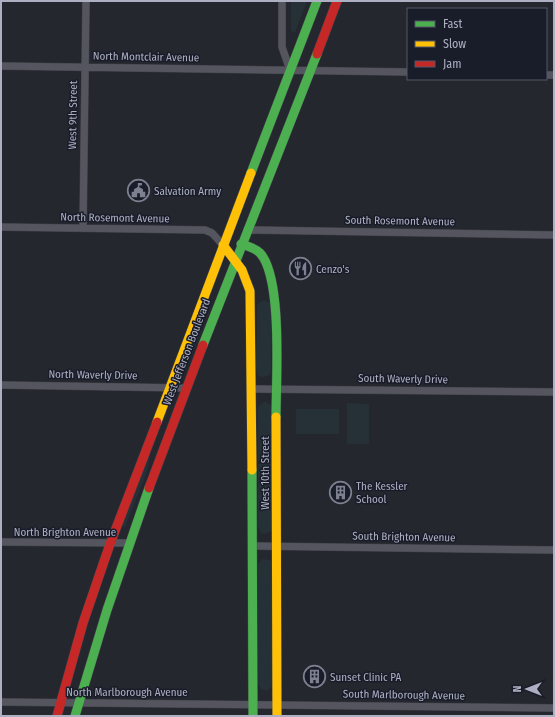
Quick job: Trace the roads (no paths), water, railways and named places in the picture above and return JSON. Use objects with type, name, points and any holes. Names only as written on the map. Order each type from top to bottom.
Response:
[{"type":"main road","name":"West Jefferson Boulevard","points":[[57,716],[83,623],[110,544],[317,1]]},
{"type":"main road","name":"West Jefferson Boulevard","points":[[75,716],[106,610],[186,388],[242,244],[246,230],[337,1]]},
{"type":"main road","name":"West 10th Street","points":[[242,244],[257,250],[262,255],[272,279],[276,308],[277,716]]},
{"type":"main road","name":"West 10th Street","points":[[223,245],[247,276],[250,284],[252,389],[253,716]]},
{"type":"street","name":"West 9th Street","points":[[83,228],[86,1]]},
{"type":"street","points":[[282,1],[282,48],[290,70]]},
{"type":"street","name":"North Montclair Avenue","points":[[1,66],[407,72]]},
{"type":"street","name":"North Rosemont Avenue","points":[[1,228],[205,230],[212,233],[223,245]]},
{"type":"street","name":"South Rosemont Avenue","points":[[246,230],[554,235]]},
{"type":"street","name":"North Waverly Drive","points":[[1,385],[186,388]]},
{"type":"street","name":"South Waverly Drive","points":[[252,389],[276,388],[554,392]]},
{"type":"street","name":"North Brighton Avenue","points":[[1,542],[130,543]]},
{"type":"street","name":"South Brighton Avenue","points":[[253,546],[554,550]]},
{"type":"street","name":"North Marlborough Avenue","points":[[1,702],[253,704]]},
{"type":"street","name":"South Marlborough Avenue","points":[[253,704],[554,708]]},
{"type":"place","name":"Salvation Army","points":[[139,191]]},
{"type":"place","name":"Cenzo's","points":[[301,269]]},
{"type":"place","name":"The Kessler School","points":[[341,492]]},
{"type":"place","name":"Sunset Clinic PA","points":[[315,677]]}]
